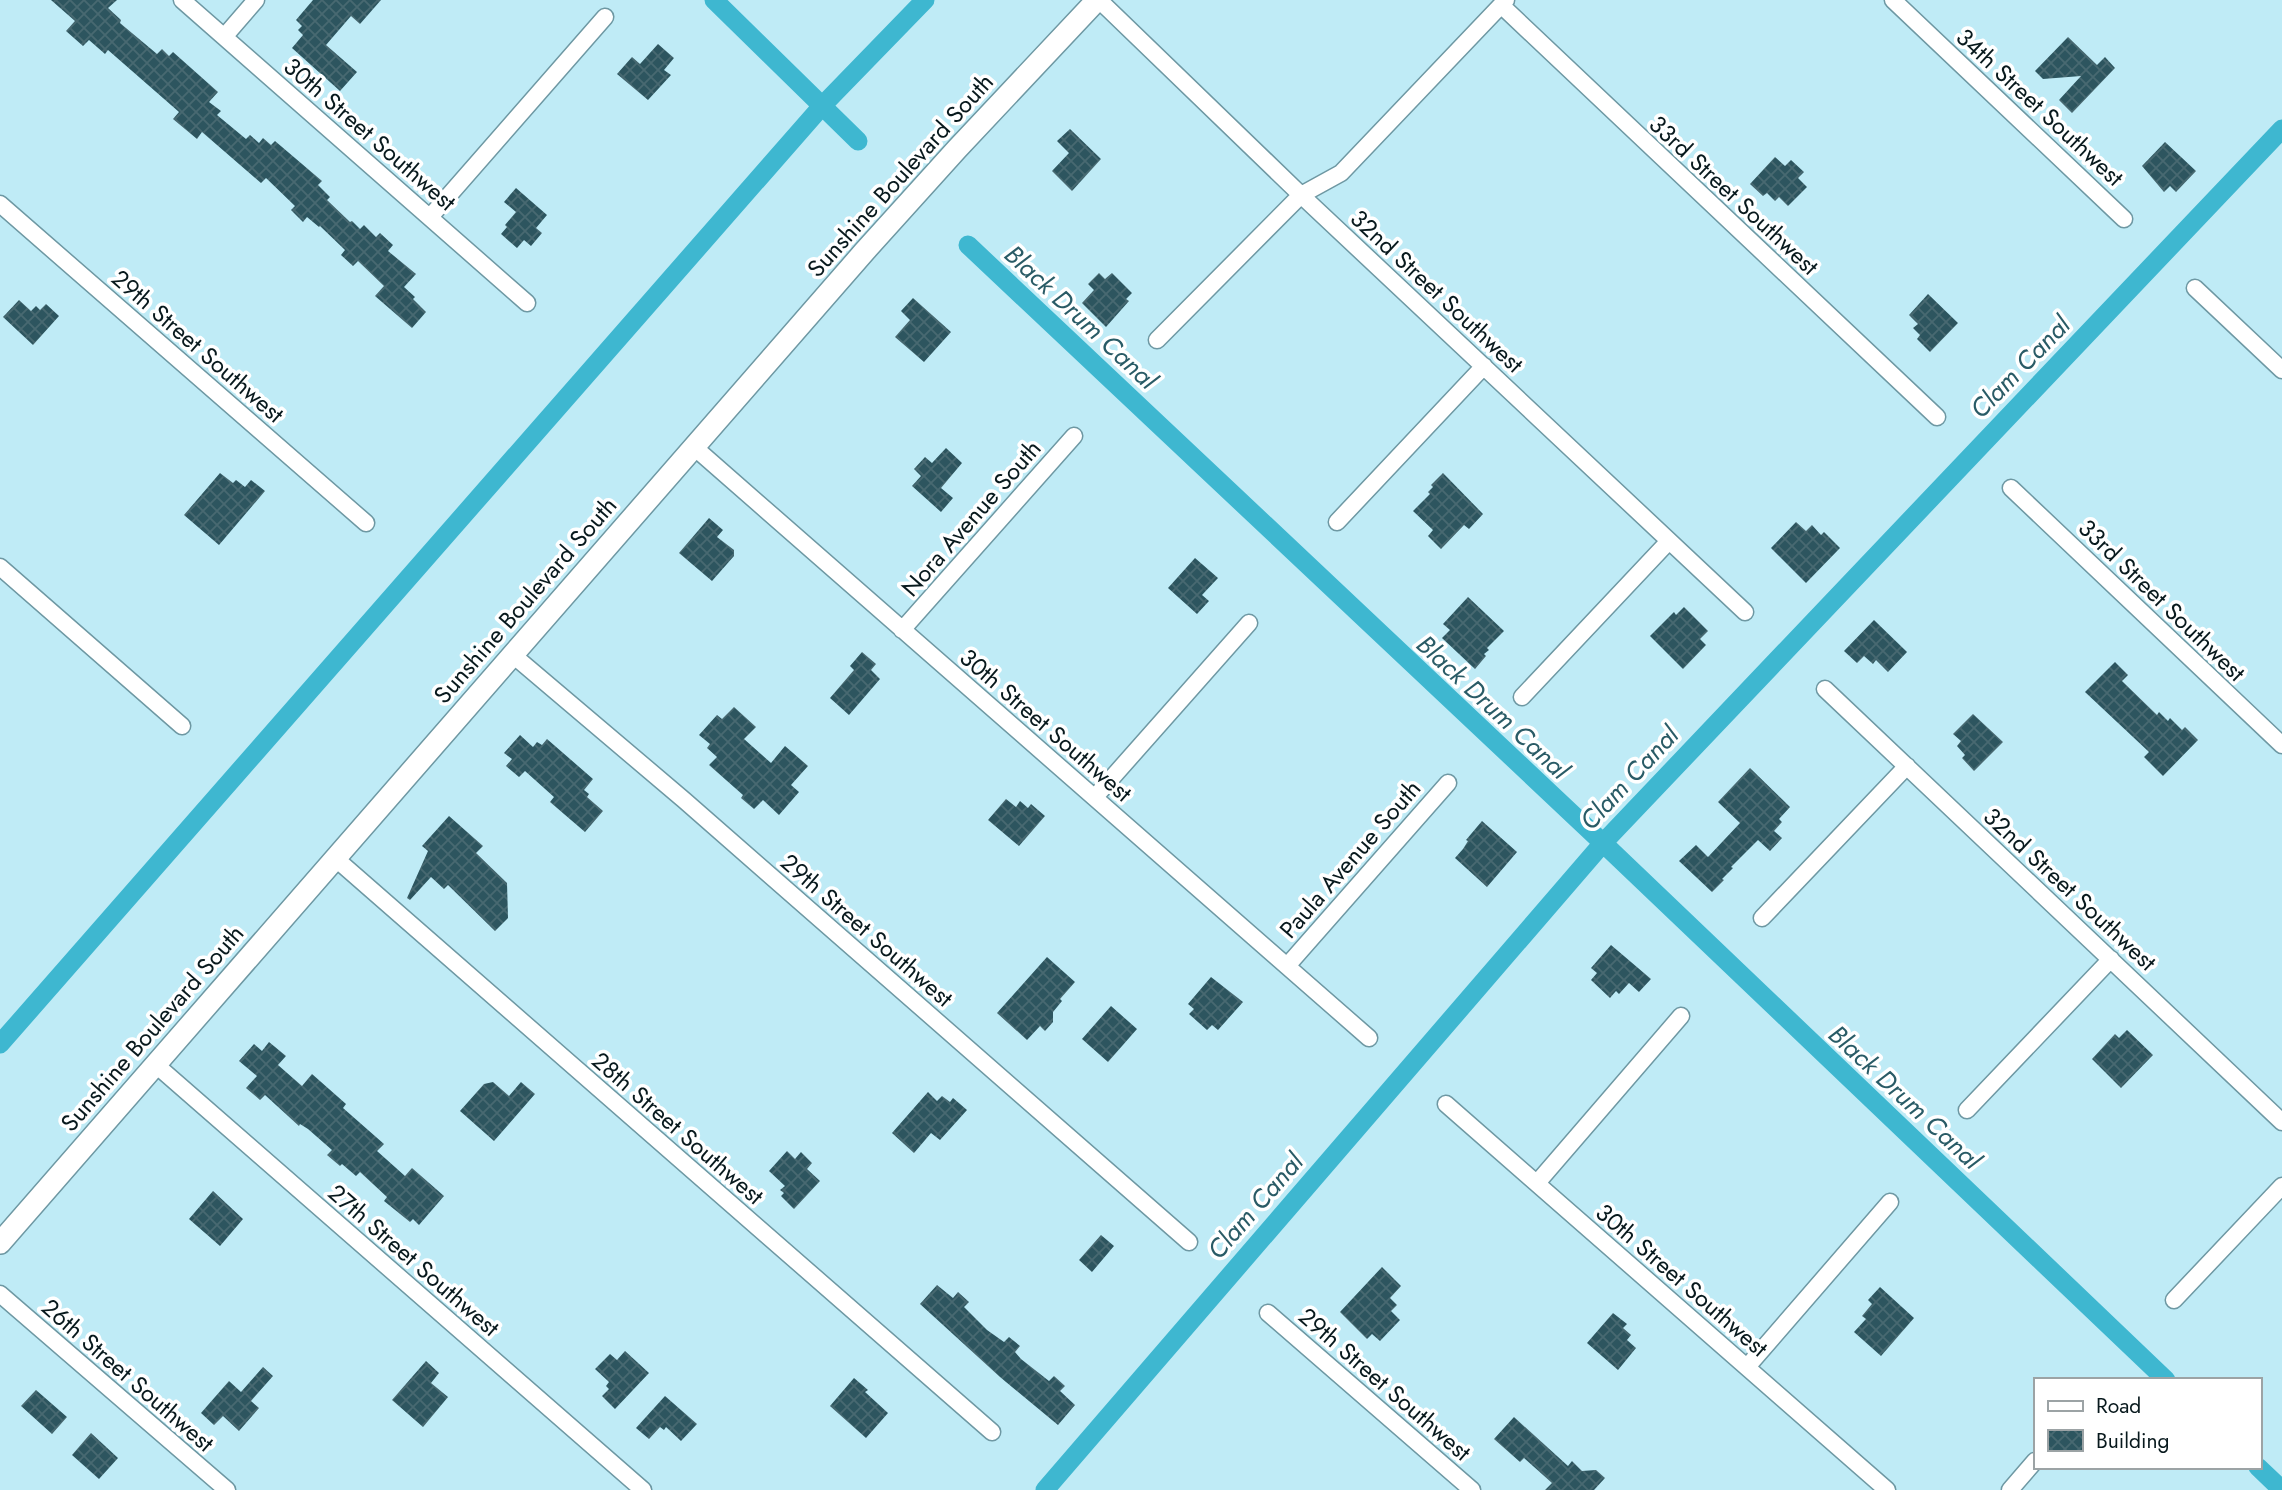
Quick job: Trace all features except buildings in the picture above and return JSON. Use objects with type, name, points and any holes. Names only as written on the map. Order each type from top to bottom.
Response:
[{"type":"street","name":"30th Street Southwest","points":[[182,0],[527,303]]},
{"type":"street","points":[[224,37],[256,0]]},
{"type":"street","name":"32nd Street Southwest","points":[[1098,0],[1301,195],[1745,612]]},
{"type":"street","name":"Sunshine Boulevard South","points":[[0,1242],[916,195],[1098,0]]},
{"type":"street","name":"34th Street Southwest","points":[[1893,0],[2124,219]]},
{"type":"street","points":[[1157,340],[1301,195],[1341,173],[1503,3]]},
{"type":"street","name":"33rd Street Southwest","points":[[1503,3],[1937,417]]},
{"type":"street","points":[[430,217],[605,17]]},
{"type":"street","name":"29th Street Southwest","points":[[0,204],[366,523]]},
{"type":"street","points":[[2195,288],[2282,370]]},
{"type":"street","points":[[1337,522],[1484,366]]},
{"type":"street","name":"Nora Avenue South","points":[[902,630],[1074,436]]},
{"type":"street","name":"30th Street Southwest","points":[[694,447],[1368,1038]]},
{"type":"street","name":"33rd Street Southwest","points":[[2011,488],[2282,745]]},
{"type":"street","points":[[1522,697],[1669,541]]},
{"type":"street","points":[[0,567],[182,726]]},
{"type":"street","points":[[1095,797],[1248,623]]},
{"type":"street","name":"29th Street Southwest","points":[[513,655],[684,800],[1189,1242]]},
{"type":"street","name":"32nd Street Southwest","points":[[1825,689],[2282,1122]]},
{"type":"street","points":[[1762,918],[1907,766]]},
{"type":"street","name":"Paula Avenue South","points":[[1287,966],[1448,783]]},
{"type":"street","name":"28th Street Southwest","points":[[335,858],[992,1432]]},
{"type":"street","points":[[1967,1110],[2111,959]]},
{"type":"street","points":[[1537,1183],[1681,1016]]},
{"type":"street","name":"27th Street Southwest","points":[[155,1065],[643,1490]]},
{"type":"street","name":"30th Street Southwest","points":[[1446,1104],[1887,1490]]},
{"type":"street","points":[[2174,1300],[2282,1186]]},
{"type":"street","points":[[1747,1367],[1890,1202]]},
{"type":"street","name":"26th Street Southwest","points":[[0,1294],[227,1490]]},
{"type":"street","name":"29th Street Southwest","points":[[1268,1314],[1472,1490]]},
{"type":"street","points":[[2010,1490],[2034,1462]]},
{"type":"waterway","name":"Black Drum Canal","points":[[714,0],[858,141]]},
{"type":"waterway","points":[[0,1044],[822,106],[925,0]]},
{"type":"waterway","name":"Clam Canal","points":[[1045,1490],[1603,843],[2282,129]]},
{"type":"waterway","name":"Black Drum Canal","points":[[968,245],[1603,843],[2164,1378]]},
{"type":"waterway","name":"Black Drum Canal","points":[[2260,1469],[2282,1490]]}]
